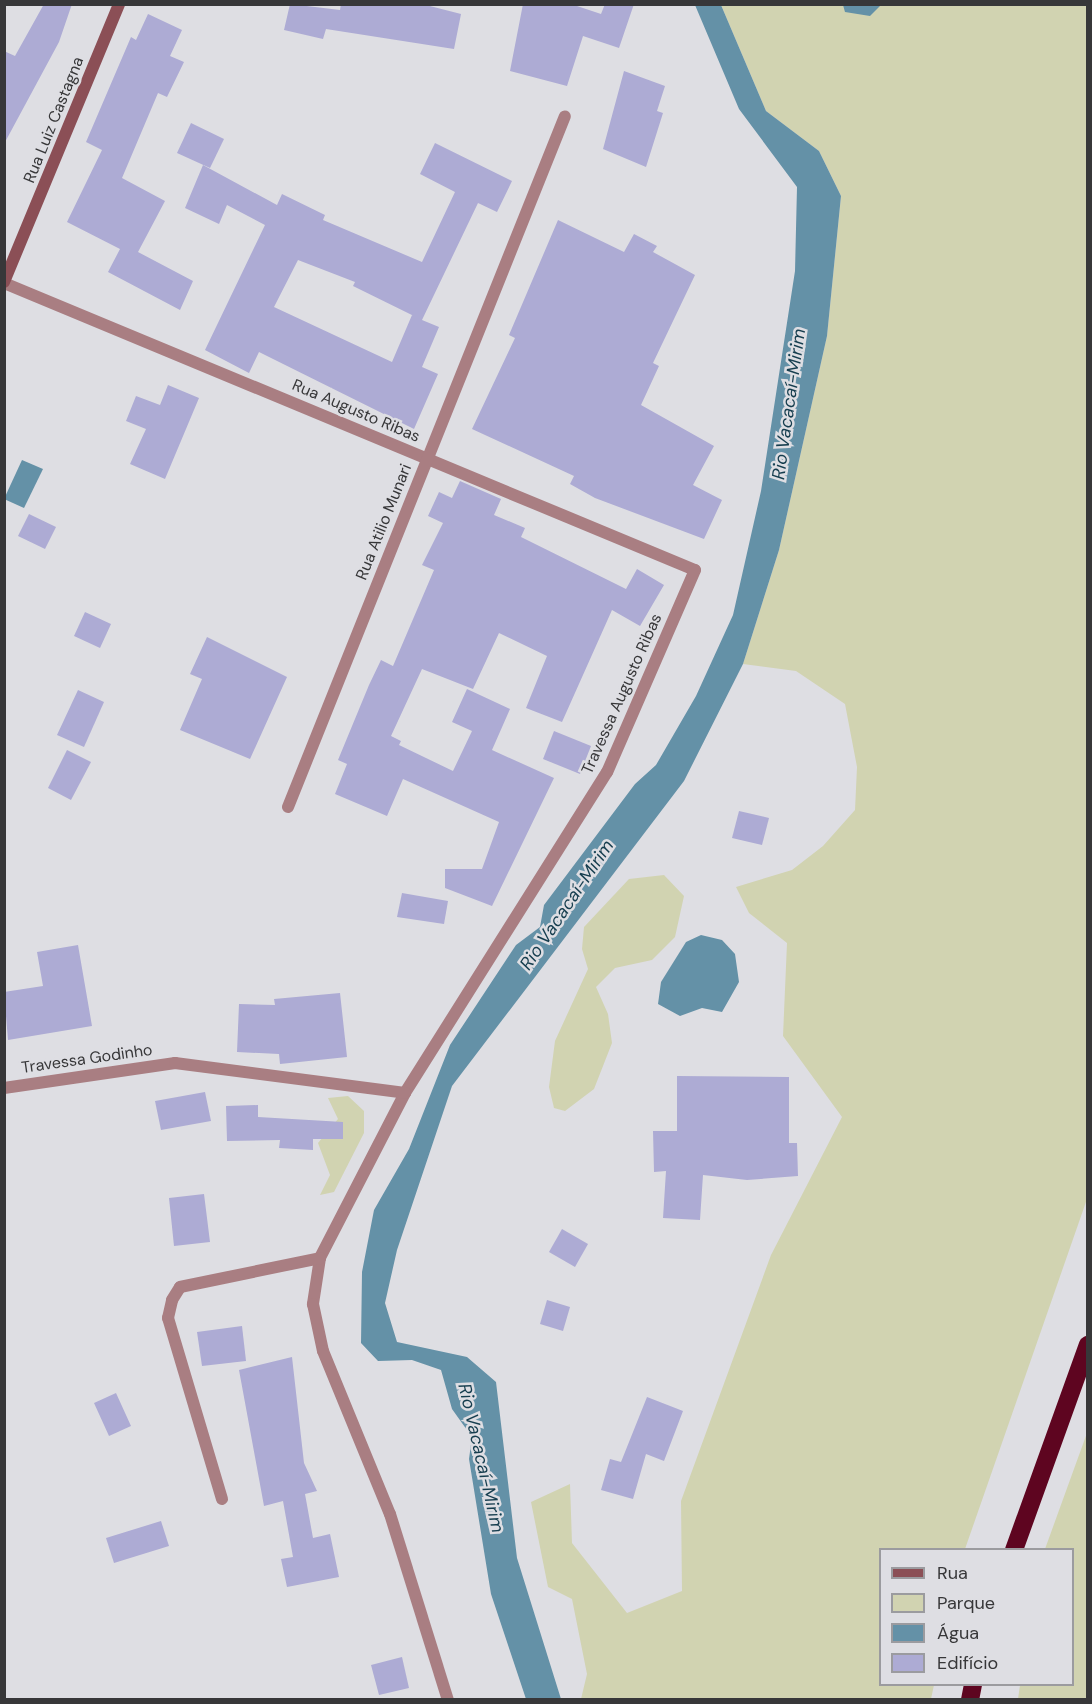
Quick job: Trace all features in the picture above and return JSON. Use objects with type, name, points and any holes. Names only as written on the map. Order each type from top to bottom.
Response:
[{"type":"highway","points":[[1015,1548],[1088,1345]]},
{"type":"street","name":"Rua Luiz Castagna","points":[[4,283],[119,4]]},
{"type":"street","name":"Rua Atilio Munari","points":[[288,807],[565,116]]},
{"type":"street","name":"Rua Augusto Ribas","points":[[4,283],[695,570]]},
{"type":"street","name":"Travessa Augusto Ribas","points":[[448,1700],[390,1514],[323,1351],[313,1304],[320,1258],[405,1093],[607,772],[695,570]]},
{"type":"street","name":"Travessa Godinho","points":[[4,1088],[175,1063],[405,1093]]},
{"type":"street","points":[[222,1499],[168,1318],[172,1300],[180,1287],[320,1258]]},
{"type":"green space","points":[[721,5],[1087,5],[1087,1199],[965,1548],[879,1548],[879,1686],[934,1686],[931,1699],[581,1699],[587,1674],[572,1599],[548,1587],[531,1502],[570,1484],[572,1543],[627,1613],[682,1591],[681,1501],[771,1255],[842,1117],[783,1036],[787,943],[749,913],[736,887],[792,870],[823,846],[855,810],[857,767],[845,704],[796,671],[743,664],[779,550],[827,336],[841,196],[819,151],[766,111]]},
{"type":"green space","points":[[664,875],[684,896],[675,937],[652,960],[615,968],[596,987],[608,1014],[612,1043],[594,1089],[565,1111],[554,1108],[549,1087],[555,1041],[588,969],[582,949],[584,927],[629,879]]},
{"type":"green space","points":[[348,1096],[364,1111],[364,1133],[334,1192],[320,1195],[330,1175],[318,1143],[338,1119],[328,1098]]},
{"type":"green space","points":[[1087,1433],[1087,1699],[1018,1699],[1020,1686],[1074,1686],[1074,1548],[1045,1548]]},
{"type":"water","points":[[843,4],[881,5],[870,16],[845,12]]},
{"type":"water","name":"Rio Vacacaí-Mirim","points":[[695,5],[721,5],[766,111],[819,151],[841,196],[827,336],[779,550],[743,664],[684,781],[452,1086],[397,1250],[385,1303],[397,1342],[467,1357],[496,1382],[517,1558],[561,1699],[526,1699],[491,1594],[469,1459],[472,1437],[452,1409],[441,1370],[412,1360],[378,1361],[361,1343],[362,1272],[374,1210],[409,1149],[450,1045],[516,945],[540,927],[544,905],[635,784],[656,765],[696,696],[733,615],[761,491],[795,271],[797,187],[739,109]]},
{"type":"water","points":[[22,460],[43,469],[24,508],[4,499]]},
{"type":"water","points":[[701,935],[722,940],[735,954],[739,982],[722,1012],[702,1008],[680,1016],[658,1004],[661,982],[686,942]]},
{"type":"building","points":[[44,4],[72,4],[59,42],[4,144],[4,51],[15,56]]},
{"type":"building","points":[[290,4],[340,10],[341,4],[422,4],[461,14],[454,49],[326,29],[323,39],[284,30]]},
{"type":"building","points":[[523,4],[571,4],[601,14],[605,4],[634,4],[619,48],[583,36],[567,86],[510,71]]},
{"type":"building","points":[[148,14],[182,30],[170,56],[184,62],[167,97],[158,93],[122,178],[165,201],[138,252],[193,281],[180,310],[108,272],[120,249],[67,222],[102,150],[86,142],[131,37],[136,40]]},
{"type":"building","points":[[624,71],[665,86],[657,111],[663,113],[646,167],[603,149]]},
{"type":"building","points":[[191,123],[224,139],[210,168],[177,153]]},
{"type":"building","points":[[435,143],[512,181],[497,212],[478,203],[422,320],[439,327],[422,367],[438,374],[414,429],[259,352],[249,373],[205,350],[265,225],[227,205],[219,224],[185,208],[203,165],[277,205],[282,194],[325,215],[323,220],[422,262],[455,192],[420,174]],"holes":[[[298,260],[355,282],[353,286],[412,315],[392,362],[274,307]]]},
{"type":"building","points":[[558,220],[624,252],[634,234],[657,246],[653,252],[695,275],[653,363],[659,366],[641,405],[714,446],[693,485],[722,500],[704,539],[595,498],[570,484],[574,476],[472,429],[515,338],[509,335]]},
{"type":"building","points":[[168,385],[199,398],[165,479],[130,464],[146,429],[126,421],[136,396],[160,405]]},
{"type":"building","points":[[460,481],[501,499],[494,515],[525,528],[521,537],[626,589],[637,569],[664,585],[640,626],[612,610],[562,722],[526,708],[547,656],[499,633],[473,689],[422,669],[391,736],[401,741],[399,745],[453,771],[472,731],[452,722],[467,689],[510,709],[492,750],[554,778],[492,906],[445,888],[445,869],[482,869],[499,822],[403,779],[387,816],[335,794],[347,764],[338,760],[369,685],[381,660],[393,666],[434,570],[422,565],[443,523],[428,516],[439,492],[452,498]]},
{"type":"building","points":[[29,514],[56,527],[45,549],[18,536]]},
{"type":"building","points":[[85,612],[111,624],[100,648],[74,636]]},
{"type":"building","points":[[207,637],[287,677],[250,759],[180,730],[202,679],[190,674]]},
{"type":"building","points":[[78,690],[104,702],[84,747],[57,735]]},
{"type":"building","points":[[554,731],[591,746],[580,774],[543,759]]},
{"type":"building","points":[[67,750],[91,762],[71,800],[48,788]]},
{"type":"building","points":[[739,811],[769,818],[762,845],[732,838]]},
{"type":"building","points":[[402,893],[448,901],[444,924],[397,917]]},
{"type":"building","points":[[78,945],[92,1026],[8,1040],[4,992],[43,986],[37,952]]},
{"type":"building","points":[[340,993],[347,1057],[280,1064],[279,1054],[237,1052],[239,1004],[275,1005],[274,999]]},
{"type":"building","points":[[677,1076],[789,1077],[789,1143],[797,1143],[798,1176],[747,1180],[703,1175],[700,1220],[663,1218],[666,1171],[654,1172],[653,1131],[677,1131]]},
{"type":"building","points":[[205,1092],[211,1121],[161,1130],[155,1101]]},
{"type":"building","points":[[258,1105],[258,1117],[343,1122],[343,1139],[313,1139],[313,1150],[279,1148],[280,1140],[227,1141],[226,1106]]},
{"type":"building","points":[[204,1194],[210,1242],[174,1246],[169,1198]]},
{"type":"building","points":[[562,1229],[588,1244],[575,1267],[549,1252]]},
{"type":"building","points":[[547,1300],[570,1307],[563,1331],[540,1324]]},
{"type":"building","points":[[242,1326],[246,1361],[202,1366],[197,1332]]},
{"type":"building","points":[[292,1357],[304,1463],[317,1491],[305,1494],[313,1538],[330,1534],[339,1577],[287,1587],[281,1559],[293,1557],[283,1501],[264,1506],[239,1370]]},
{"type":"building","points":[[116,1393],[131,1426],[109,1436],[94,1403]]},
{"type":"building","points":[[647,1397],[683,1411],[664,1461],[646,1454],[633,1499],[601,1490],[610,1459],[621,1462]]},
{"type":"building","points":[[161,1521],[169,1546],[114,1563],[106,1538]]},
{"type":"building","points":[[402,1657],[409,1688],[379,1695],[371,1665]]}]
